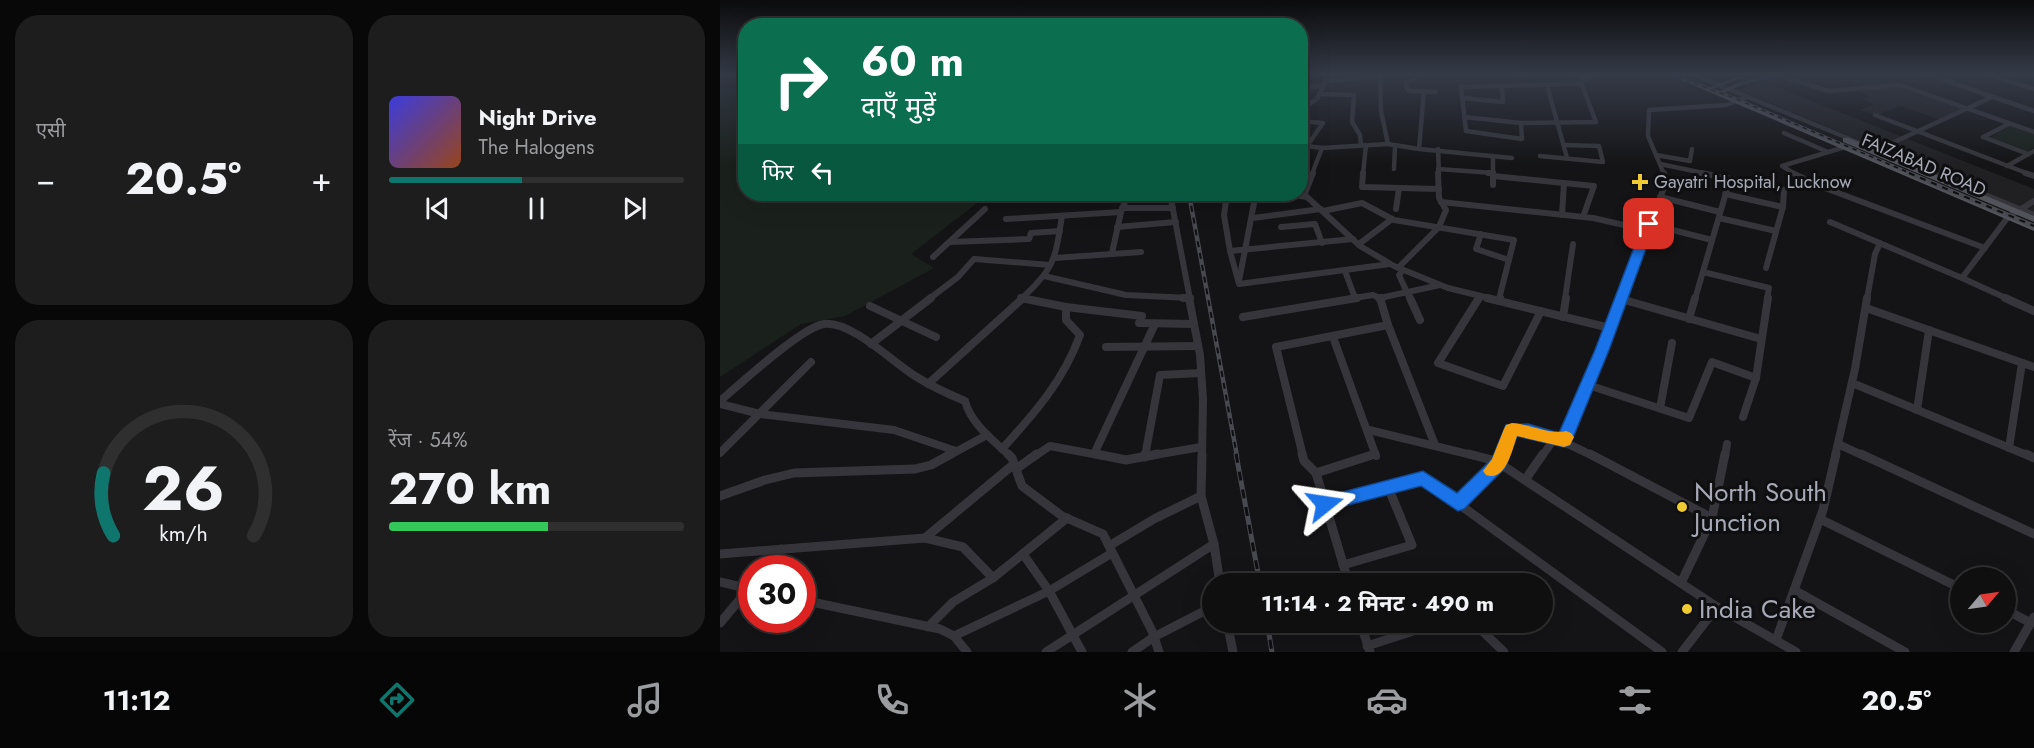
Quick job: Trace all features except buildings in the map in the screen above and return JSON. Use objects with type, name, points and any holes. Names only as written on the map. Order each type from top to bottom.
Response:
[{"type":"main road","name":"FAIZABAD ROAD","points":[[1753,104],[1845,147],[2034,228]]},
{"type":"main road","name":"FAIZABAD ROAD","points":[[1755,104],[1876,151],[2034,217]]},
{"type":"street","points":[[1353,104],[1351,115],[1354,130],[1360,135],[1363,145],[1362,187],[1439,189]]},
{"type":"street","points":[[1380,104],[1382,125],[1388,144]]},
{"type":"street","points":[[1419,149],[1423,104]]},
{"type":"street","points":[[1463,104],[1466,131],[1522,139],[1521,123]]},
{"type":"street","points":[[1552,104],[1567,158]]},
{"type":"street","points":[[1464,117],[1521,123],[1596,122],[1589,104]]},
{"type":"street","points":[[1564,441],[1667,180],[1648,136],[1649,111],[1727,104]]},
{"type":"street","points":[[1762,104],[1876,151],[1977,104]]},
{"type":"street","points":[[1954,104],[2034,132]]},
{"type":"street","points":[[2014,104],[2034,111]]},
{"type":"street","points":[[1875,115],[2034,176]]},
{"type":"street","points":[[1308,121],[1323,123],[1308,145]]},
{"type":"street","points":[[2009,124],[1983,137],[2031,153]]},
{"type":"street","points":[[1784,133],[1828,152]]},
{"type":"street","points":[[1308,146],[1322,148],[1388,144],[1512,158]]},
{"type":"street","points":[[1540,156],[1603,162],[1599,146],[1564,145]]},
{"type":"street","points":[[1394,169],[1395,146]]},
{"type":"street","points":[[1845,147],[1782,166],[1782,168],[1826,188],[1985,248]]},
{"type":"street","points":[[1308,185],[1322,148]]},
{"type":"street","points":[[1420,320],[1399,275],[1401,269],[1439,227],[1446,210],[1441,202],[1439,189],[1438,149]]},
{"type":"street","points":[[1656,155],[1690,160],[1692,149]]},
{"type":"street","points":[[2007,166],[2031,153]]},
{"type":"street","points":[[1492,185],[1493,156]]},
{"type":"street","points":[[1660,165],[1784,190],[1783,207],[1766,268]]},
{"type":"street","points":[[1438,170],[1594,186],[1583,217]]},
{"type":"street","points":[[1689,319],[1730,179]]},
{"type":"street","points":[[1562,214],[1564,183]]},
{"type":"street","points":[[1396,209],[1399,188]]},
{"type":"street","points":[[1725,194],[1783,207]]},
{"type":"street","points":[[1660,197],[1776,231]]},
{"type":"street","points":[[1308,199],[1356,242],[1401,269],[1440,285],[1610,328]]},
{"type":"street","points":[[1112,253],[1125,201]]},
{"type":"street","points":[[1172,201],[1198,346],[1203,399],[1201,496],[1214,544],[1218,573]]},
{"type":"street","points":[[1226,201],[1224,215],[1239,284]]},
{"type":"street","points":[[1239,284],[1255,201]]},
{"type":"street","points":[[1962,278],[2008,217],[2034,201]]},
{"type":"street","points":[[1441,202],[1562,214],[1648,227],[1712,240]]},
{"type":"street","points":[[1252,218],[1362,203],[1392,219],[1514,240],[1498,301]]},
{"type":"street","points":[[1006,219],[1173,208]]},
{"type":"street","points":[[933,257],[985,209]]},
{"type":"street","points":[[928,384],[1044,276],[1055,258],[1062,216]]},
{"type":"street","points":[[1230,251],[1356,242],[1392,219]]},
{"type":"street","points":[[1117,227],[1176,222]]},
{"type":"street","points":[[1830,222],[2034,311]]},
{"type":"street","points":[[1281,227],[1315,224],[1322,243]]},
{"type":"street","points":[[950,242],[1029,239],[1031,233],[1059,231]]},
{"type":"street","points":[[1480,234],[1476,249],[1509,260]]},
{"type":"street","points":[[1776,640],[1820,519],[1852,383],[1875,254],[1880,243]]},
{"type":"street","points":[[1563,317],[1573,244]]},
{"type":"street","points":[[1055,258],[1141,252]]},
{"type":"street","points":[[871,345],[958,277],[974,259],[1050,265]]},
{"type":"street","points":[[1239,284],[1390,264]]},
{"type":"street","points":[[1345,271],[1355,298]]},
{"type":"street","points":[[1703,272],[1769,288],[1756,378],[1743,417]]},
{"type":"street","points":[[1044,276],[1126,295],[1190,298]]},
{"type":"street","points":[[1243,317],[1355,298],[1373,296],[1380,298],[1440,285]]},
{"type":"street","points":[[1480,296],[1438,363],[1503,386],[1541,311]]},
{"type":"street","points":[[1021,298],[1155,324],[1194,324]]},
{"type":"street","points":[[1380,298],[1388,326],[1435,445]]},
{"type":"street","points":[[1620,299],[1761,339]]},
{"type":"street","points":[[870,306],[936,337]]},
{"type":"street","points":[[1002,449],[1050,391],[1075,351],[1080,335],[1066,323],[1064,315],[1066,307]]},
{"type":"street","points":[[1866,308],[2034,367]]},
{"type":"street","points":[[720,403],[794,342],[821,325],[831,324],[871,345],[928,384],[965,401],[968,412],[987,435],[1012,459],[1022,486],[1067,518],[1103,534],[1160,652]]},
{"type":"street","points":[[1094,454],[1116,412],[1134,366],[1155,324]]},
{"type":"street","points":[[1345,573],[1316,473],[1304,461],[1276,347],[1388,326]]},
{"type":"street","points":[[1917,410],[1929,330]]},
{"type":"street","points":[[1316,473],[1376,456],[1369,430],[1333,337]]},
{"type":"street","points":[[1660,408],[1672,343]]},
{"type":"street","points":[[1107,347],[1198,346]]},
{"type":"street","points":[[720,452],[811,362]]},
{"type":"street","points":[[1588,385],[1689,418],[1712,362],[1756,378]]},
{"type":"street","points":[[2009,448],[2022,363]]},
{"type":"street","points":[[1145,457],[1160,375],[1201,373]]},
{"type":"street","points":[[1852,383],[2034,458]]},
{"type":"street","points":[[720,403],[760,414],[894,430],[956,451]]},
{"type":"street","points":[[1458,504],[1499,463],[1512,429],[1528,430],[1564,441],[1712,518]]},
{"type":"street","points":[[1369,430],[1499,463],[1718,607],[1796,652]]},
{"type":"street","points":[[720,496],[765,480],[794,473],[915,469],[931,465],[987,435]]},
{"type":"street","points":[[1525,480],[1555,438]]},
{"type":"street","points":[[1681,583],[1712,518],[1727,444]]},
{"type":"street","points":[[1838,444],[2034,534]]},
{"type":"street","points":[[925,538],[1015,467],[1050,446],[1126,460],[1201,447]]},
{"type":"street","points":[[1325,504],[1423,478],[1662,652]]},
{"type":"street","points":[[1343,565],[1412,545],[1388,487]]},
{"type":"street","points":[[954,636],[1049,591],[1154,519],[1201,496]]},
{"type":"street","points":[[928,627],[953,602],[993,578],[1067,518]]},
{"type":"street","points":[[1820,519],[1950,583]]},
{"type":"street","points":[[720,554],[925,538],[963,547],[993,578]]},
{"type":"street","points":[[1046,652],[1214,544]]},
{"type":"street","points":[[776,555],[781,549]]},
{"type":"street","points":[[1023,554],[1049,591],[1082,652]]},
{"type":"street","points":[[720,582],[738,586]]},
{"type":"street","points":[[1794,590],[1905,652]]},
{"type":"street","points":[[720,623],[738,602]]},
{"type":"street","points":[[816,603],[940,629],[954,636],[967,652]]},
{"type":"street","points":[[1682,652],[1718,607]]},
{"type":"street","points":[[1132,652],[1154,637],[1202,612]]},
{"type":"street","points":[[2014,652],[2032,620],[2016,614]]},
{"type":"street","points":[[1229,633],[1233,652]]},
{"type":"street","points":[[1364,633],[1369,649],[1412,633]]},
{"type":"street","points":[[1484,633],[1504,652]]},
{"type":"shaded area","points":[[720,104],[738,104],[738,201],[980,201],[911,254],[934,268],[845,316],[801,324],[720,377]]},
{"type":"shaded area","points":[[1774,104],[1821,104],[2034,189],[2034,213]]},
{"type":"shaded area","points":[[1873,104],[1953,104],[1964,108],[1941,120],[1901,106],[1877,115],[1860,110]]},
{"type":"shaded area","points":[[2011,126],[2034,134],[2034,147],[2026,152],[1989,138]]},
{"type":"railway","points":[[1749,104],[1912,174]]},
{"type":"railway","points":[[1909,173],[2034,226]]},
{"type":"railway","points":[[1190,201],[1237,456]]},
{"type":"railway","points":[[1236,454],[1258,573]]},
{"type":"railway","points":[[1269,633],[1272,652]]},
{"type":"slow traffic","points":[[1492,471],[1499,463],[1512,429],[1528,430],[1564,441],[1566,437]]},
{"type":"place","name":"Gayatri Hospital, Lucknow","points":[[1640,182]]},
{"type":"place","name":"North South Junction","points":[[1682,507]]},
{"type":"place","name":"India Cake","points":[[1687,609]]},
{"type":"route","points":[[1325,504],[1423,478],[1458,504],[1499,463],[1512,429],[1528,430],[1564,441],[1602,350],[1649,224]]}]
